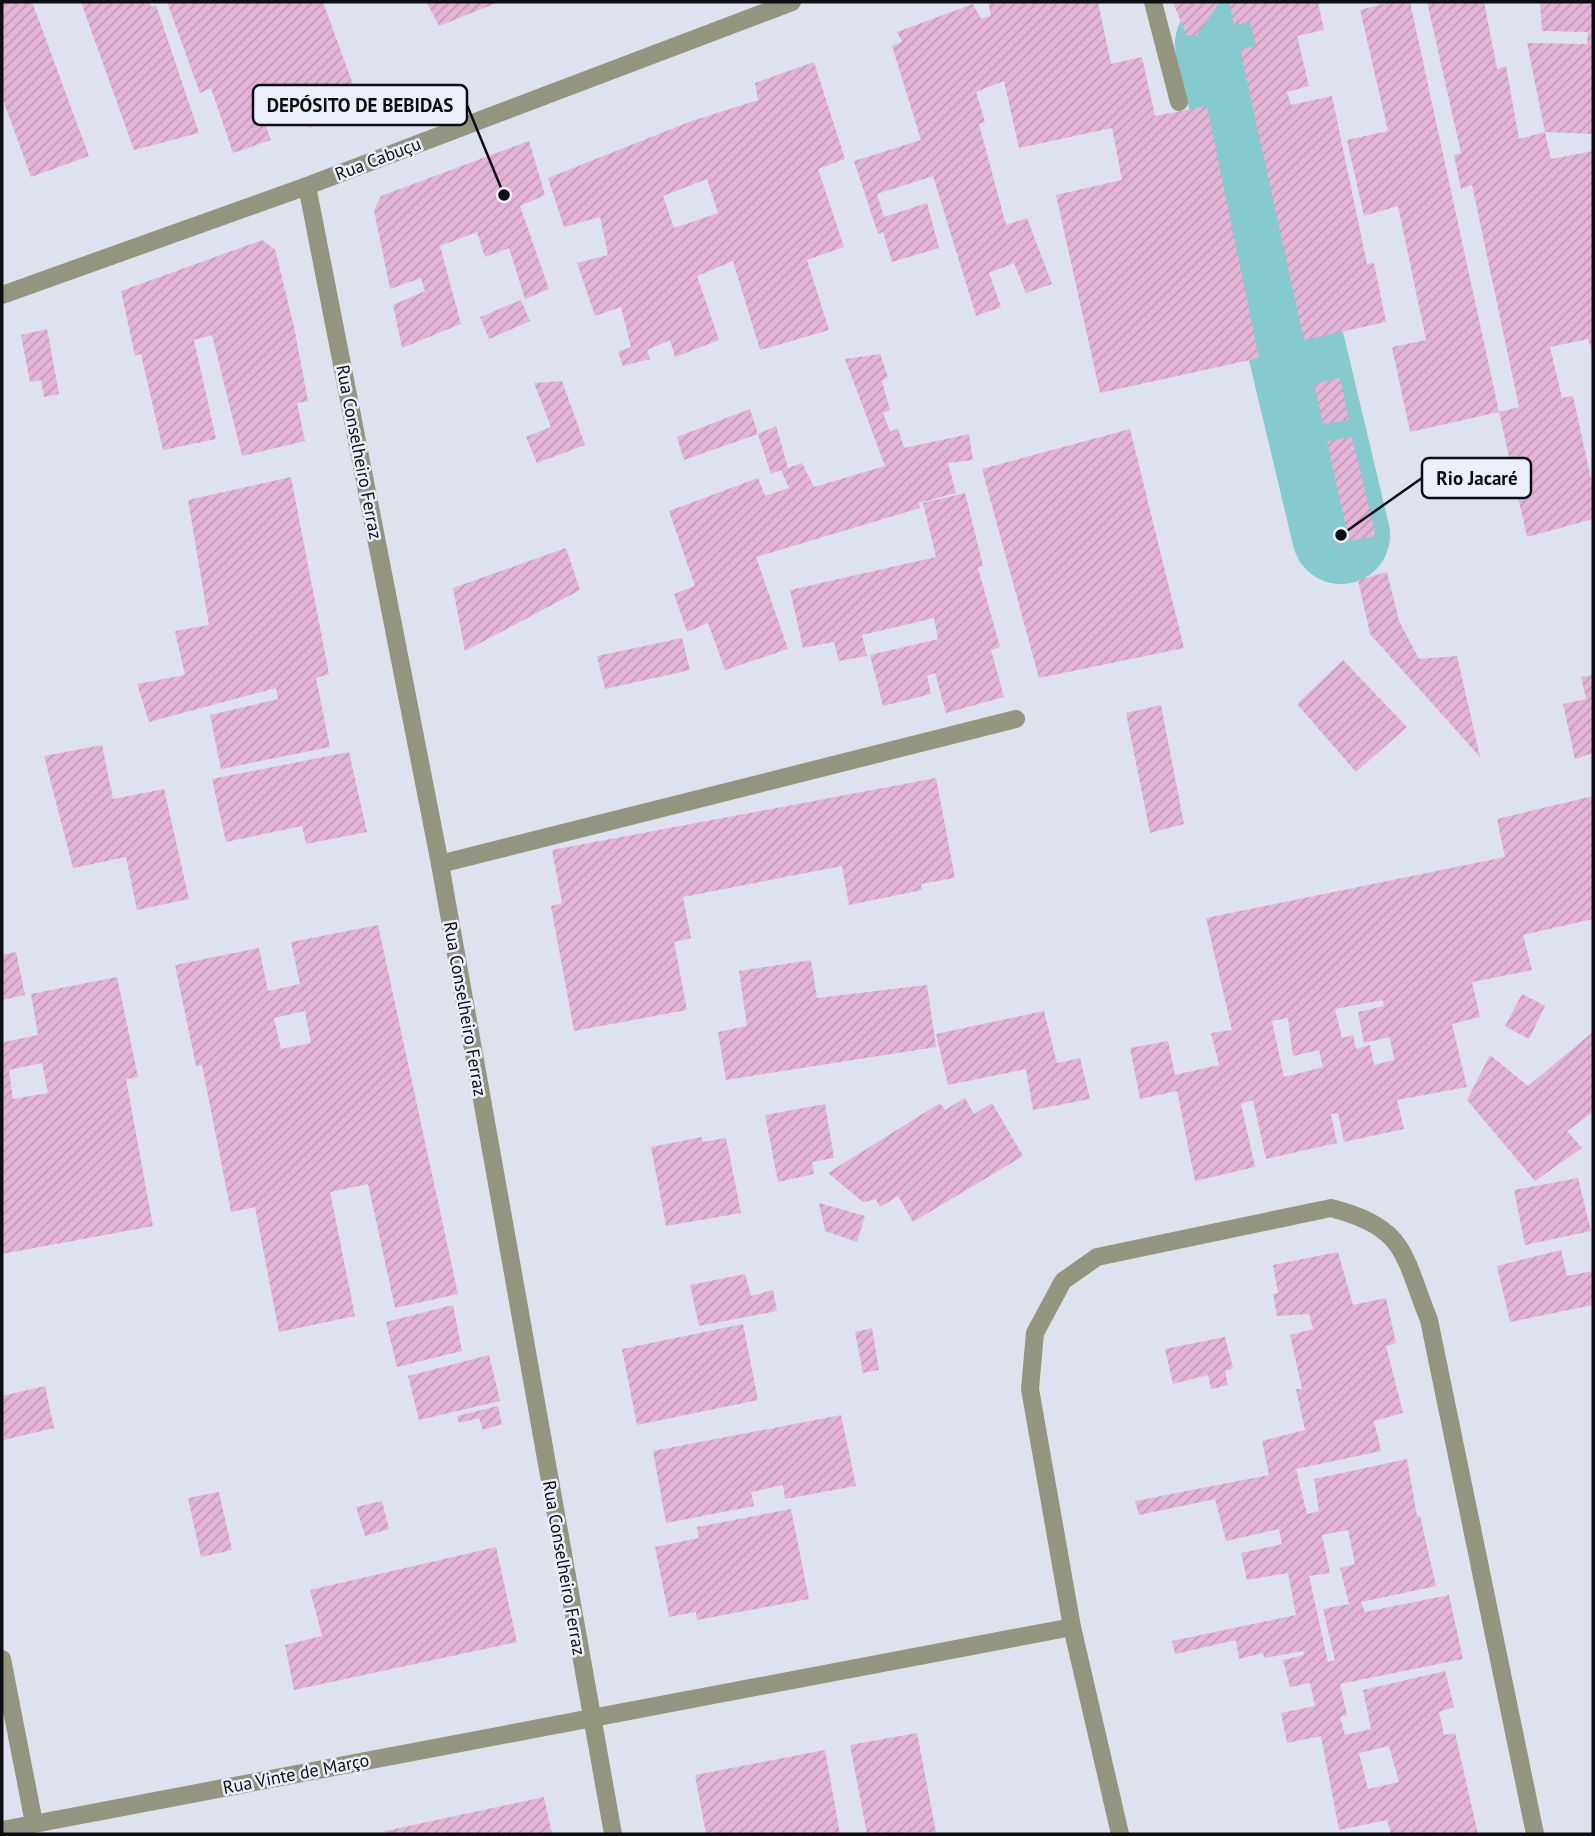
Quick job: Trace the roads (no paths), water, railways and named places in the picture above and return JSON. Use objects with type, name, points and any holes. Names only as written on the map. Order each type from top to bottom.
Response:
[{"type":"street","points":[[1153,2],[1179,102]]},
{"type":"street","name":"Rua Cabuçu","points":[[2,295],[307,186],[782,4]]},
{"type":"street","name":"Rua Conselheiro Ferraz","points":[[307,186],[440,864],[590,1719],[613,1834]]},
{"type":"street","points":[[440,864],[1016,719]]},
{"type":"street","points":[[1120,1834],[1072,1627],[1030,1389],[1035,1333],[1063,1281],[1097,1257],[1331,1208],[1366,1217],[1397,1239],[1429,1320],[1535,1834]]},
{"type":"street","name":"Rua Vinte de Março","points":[[2,1830],[1072,1627]]},
{"type":"street","points":[[2,1659],[34,1824]]},
{"type":"waterway","points":[[1224,44],[1341,535]]},
{"type":"place","name":"DEPÓSITO DE BEBIDAS","points":[[504,195]]},
{"type":"place","name":"Rio Jacaré","points":[[1341,535]]}]
